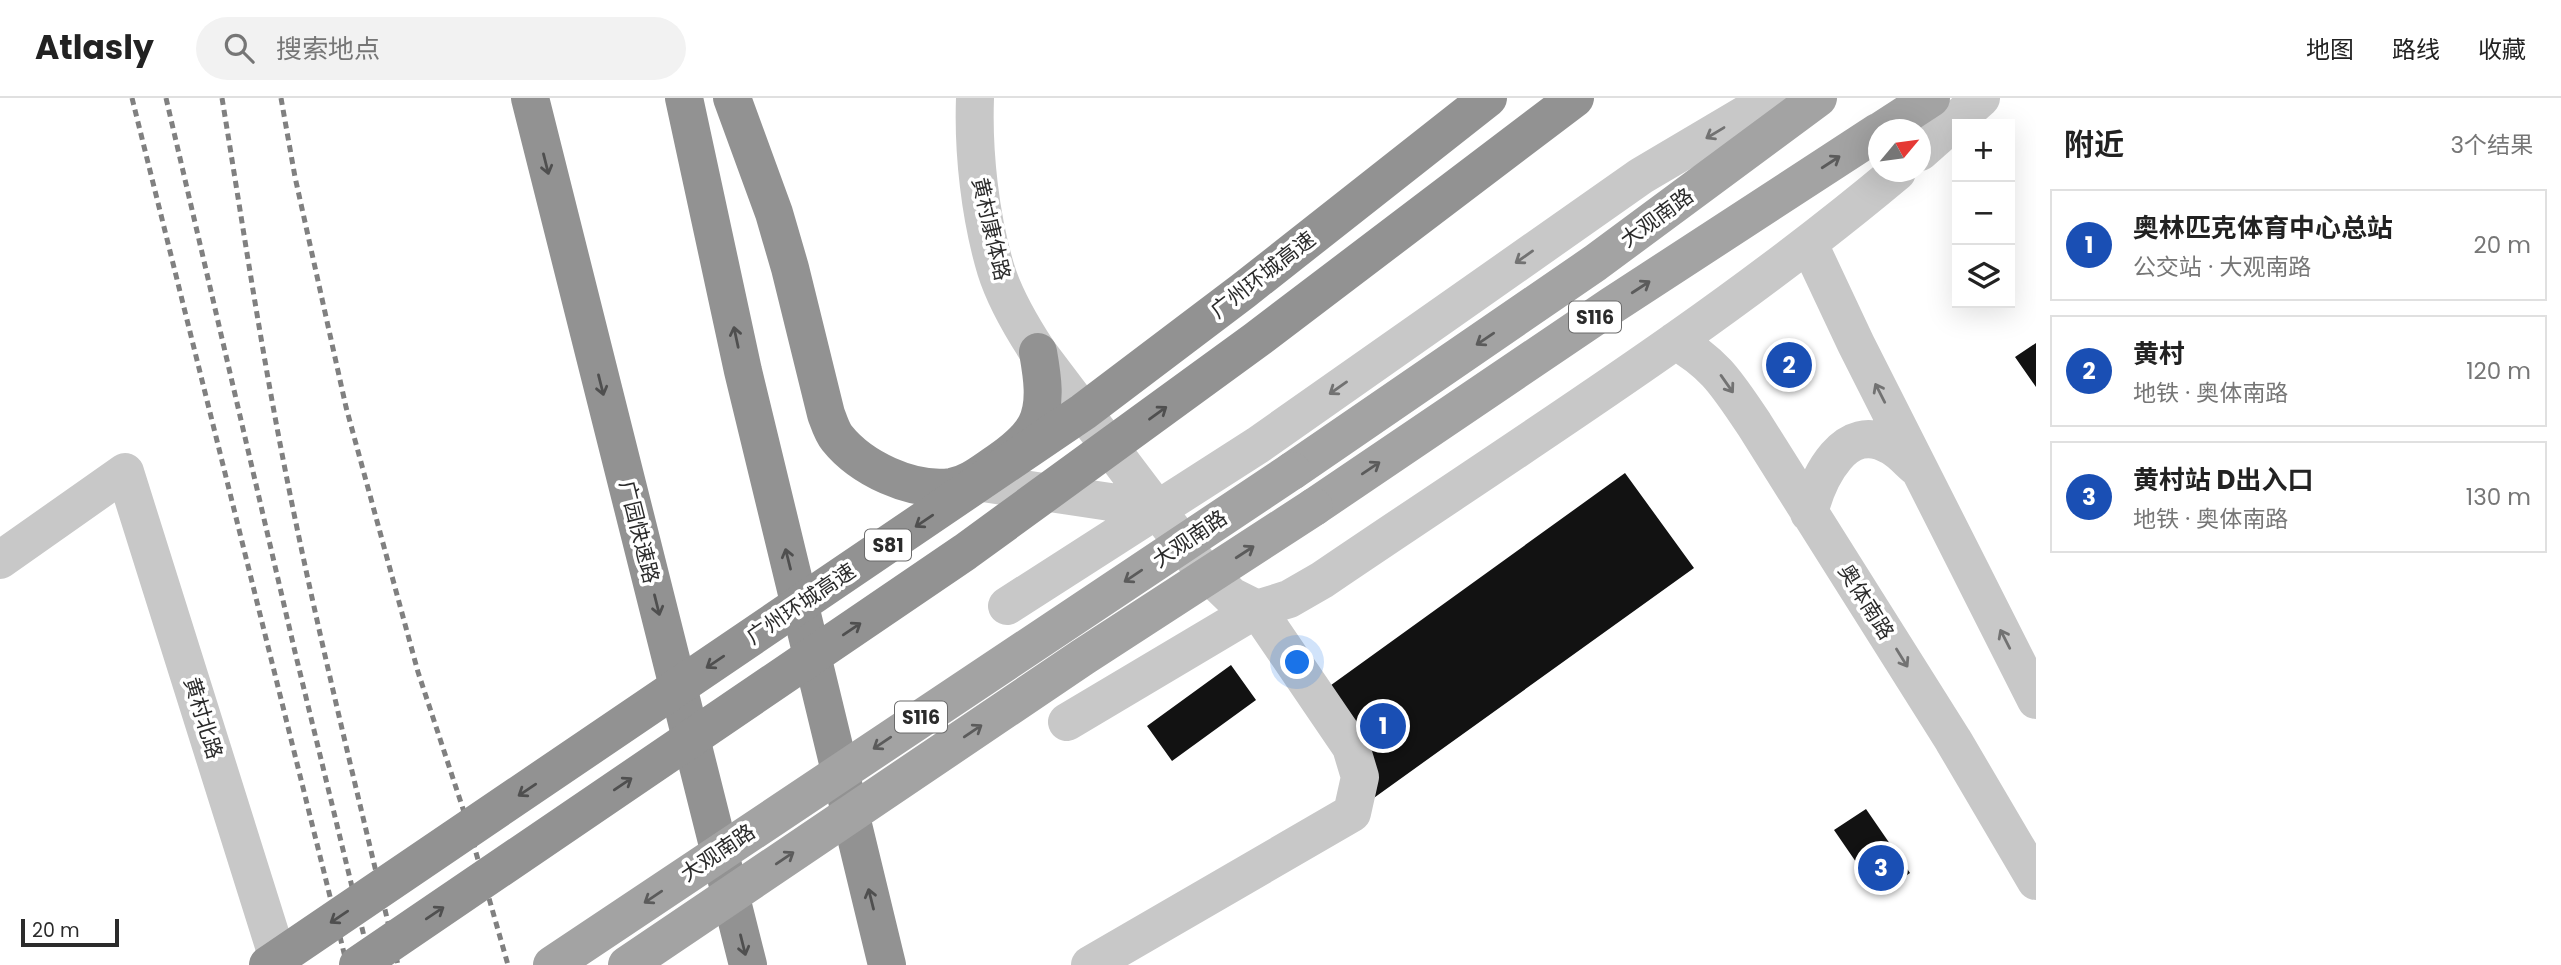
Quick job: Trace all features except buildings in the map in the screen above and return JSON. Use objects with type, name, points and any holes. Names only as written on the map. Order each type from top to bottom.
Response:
[{"type":"highway","name":"广园快速路","points":[[530,98],[748,965]]},
{"type":"highway","points":[[684,98],[746,384],[887,965]]},
{"type":"highway","points":[[732,98],[774,213],[817,382],[835,436],[853,455],[891,477],[925,486],[951,486],[987,474],[1083,410],[1469,98]]},
{"type":"highway","name":"广州环城高速","points":[[268,965],[1157,357],[1488,98]]},
{"type":"highway","name":"S81","points":[[359,965],[965,552],[1256,340],[1574,98]]},
{"type":"highway","points":[[1256,340],[1595,98]]},
{"type":"highway","points":[[987,474],[1011,453],[1036,425],[1042,404],[1043,380],[1038,352]]},
{"type":"main road","name":"大观南路","points":[[552,965],[1292,471],[1595,263],[1818,98]]},
{"type":"main road","name":"大观南路","points":[[1899,119],[1931,98]]},
{"type":"main road","name":"大观南路","points":[[626,965],[1083,657],[1868,139]]},
{"type":"street","name":"黄村康体路","points":[[975,98],[973,142],[984,210],[996,270],[1019,323],[1199,565],[1231,596],[1257,609]]},
{"type":"street","points":[[1007,606],[1258,445],[1641,176],[1773,98]]},
{"type":"street","points":[[1931,142],[1981,98]]},
{"type":"street","points":[[1066,722],[1257,609],[1289,599],[1322,580],[1675,341],[1809,244],[1885,182]]},
{"type":"street","points":[[1809,244],[1856,344],[2036,700]]},
{"type":"street","name":"奥体南路","points":[[1675,341],[1694,352],[1720,374],[1953,740],[2036,881]]},
{"type":"street","points":[[1810,513],[1814,493],[1828,465],[1846,446],[1864,439],[1890,445],[1918,468]]},
{"type":"street","name":"黄村北路","points":[[0,560],[125,472],[280,965]]},
{"type":"street","points":[[987,474],[1157,509]]},
{"type":"street","points":[[1090,965],[1352,813],[1360,777],[1351,747],[1257,609]]},
{"type":"railway","points":[[132,98],[347,965]]},
{"type":"railway","points":[[166,98],[371,965]]},
{"type":"railway","points":[[222,98],[284,464],[324,652],[398,965]]},
{"type":"railway","points":[[281,98],[295,177],[346,407],[418,672],[467,821],[508,965]]},
{"type":"place","name":"黄村","points":[[1789,365]]},
{"type":"place","name":"奥林匹克体育中心总站","points":[[1383,726]]},
{"type":"place","name":"黄村站 D出入口","points":[[1881,868]]}]
